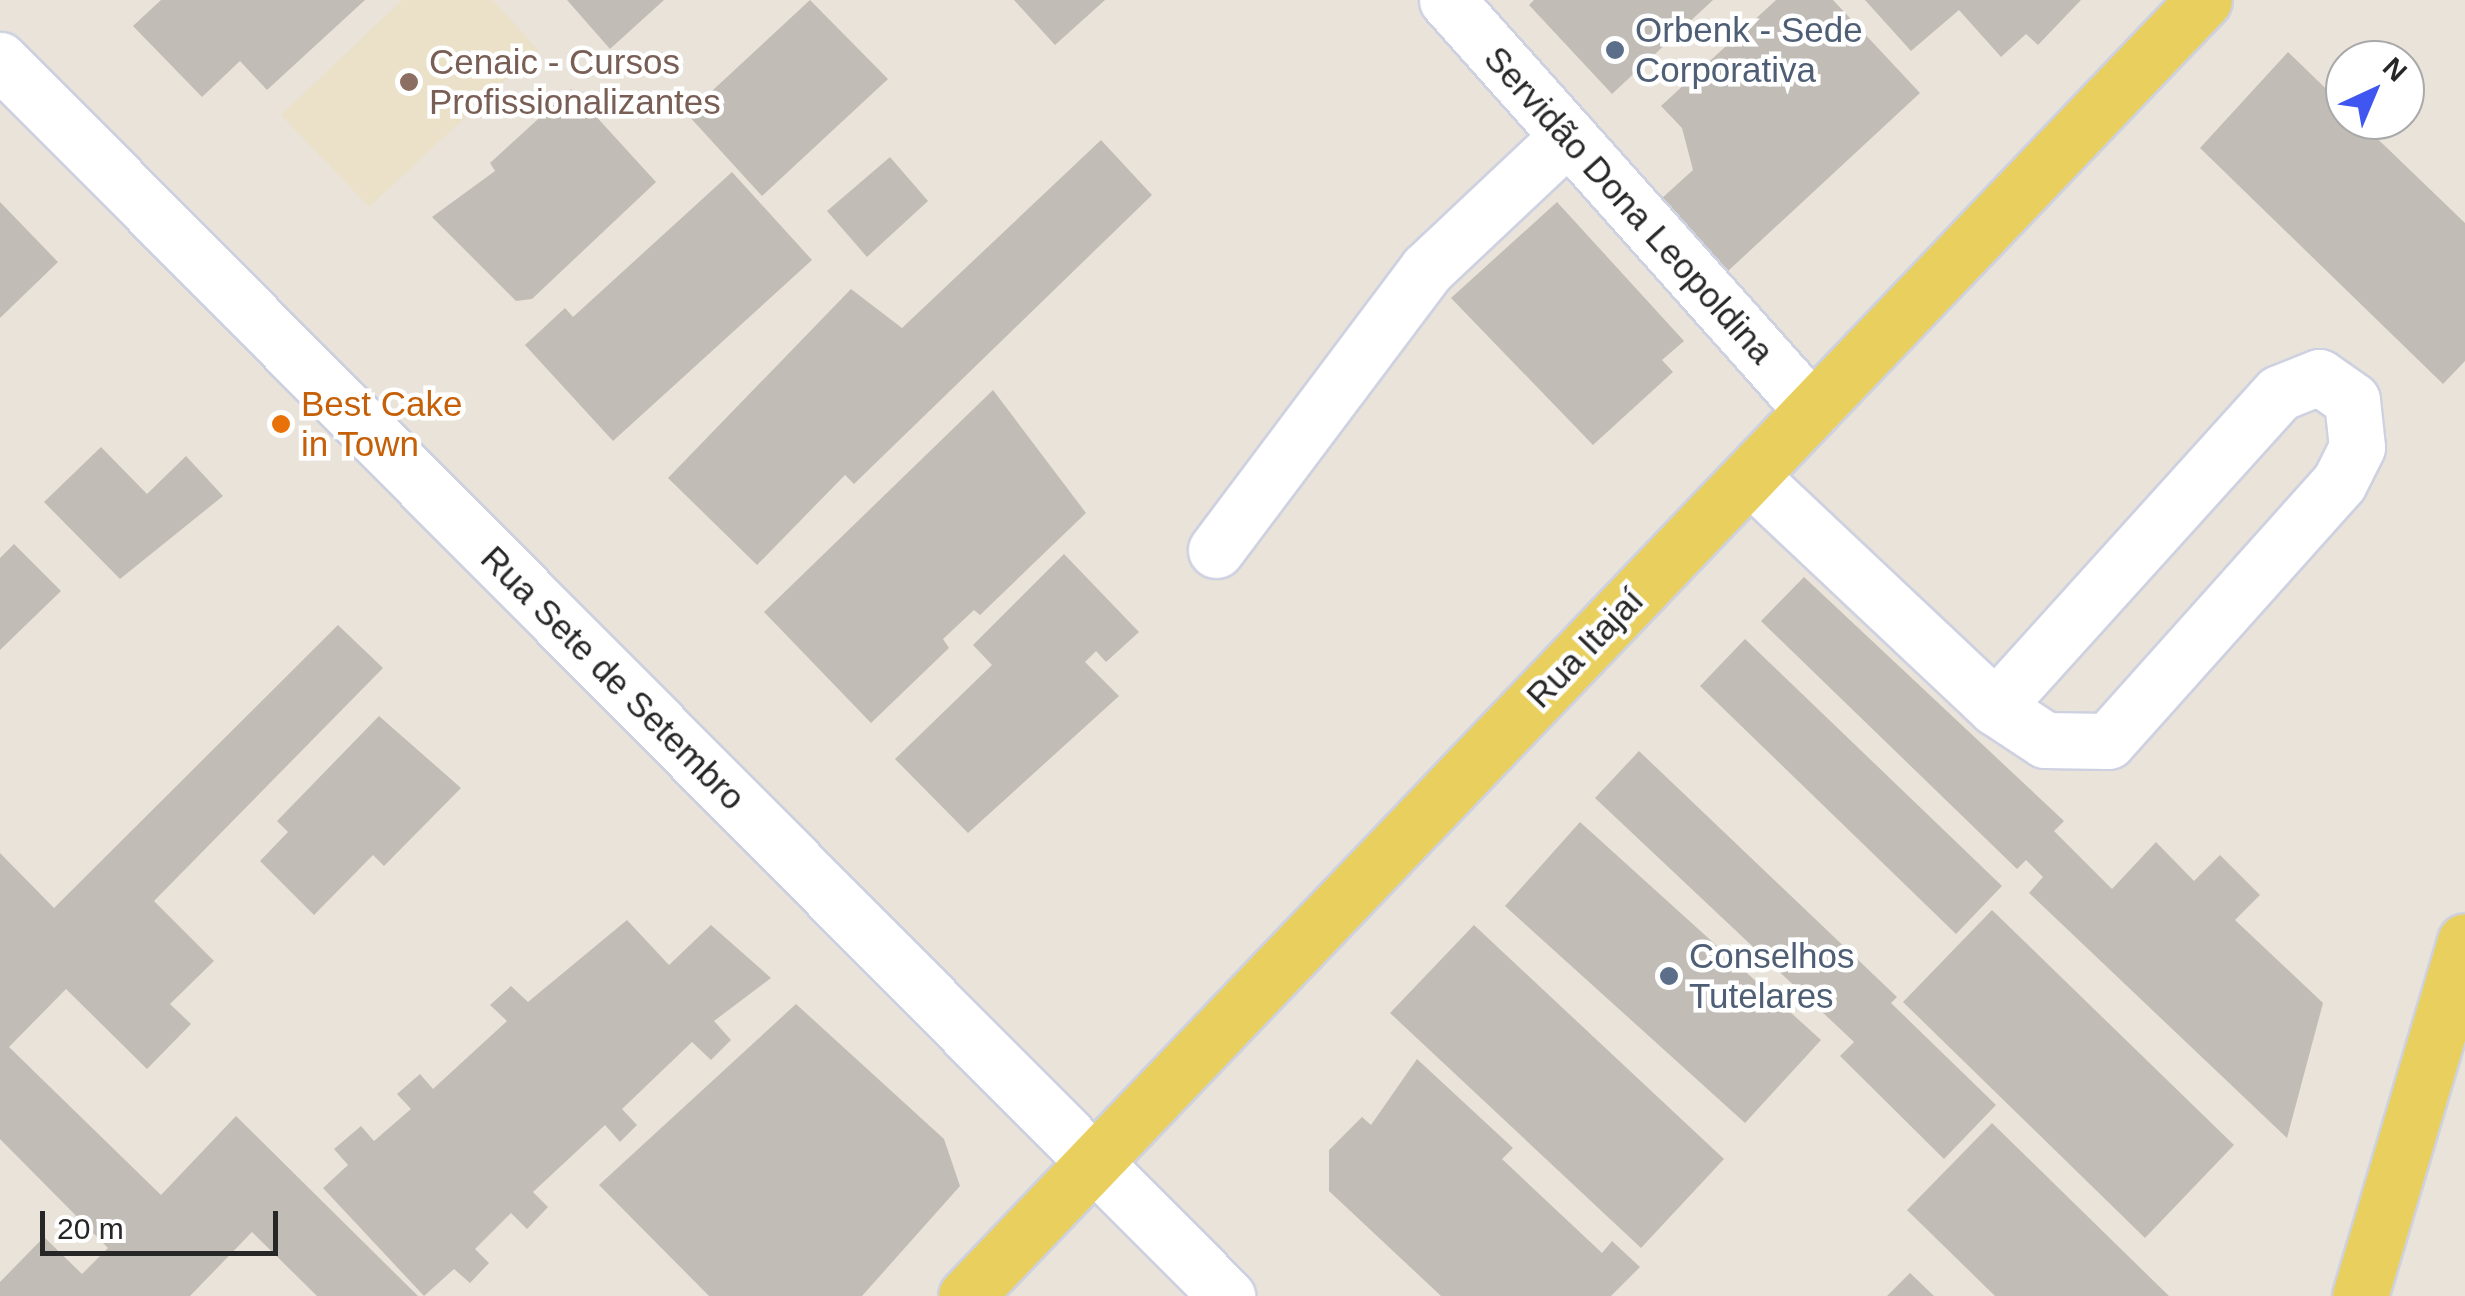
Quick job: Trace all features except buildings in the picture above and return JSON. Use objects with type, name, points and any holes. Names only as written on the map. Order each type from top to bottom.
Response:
[{"type":"main road","name":"Rua Itajaí","points":[[966,1296],[2204,0]]},
{"type":"main road","points":[[2360,1296],[2465,941]]},
{"type":"street","name":"Servidão Dona Leopoldina","points":[[1447,0],[1812,410]]},
{"type":"street","name":"Rua Sete de Setembro","points":[[0,60],[1226,1296]]},
{"type":"street","points":[[1216,550],[1426,269],[1568,136]]},
{"type":"street","points":[[1750,476],[1995,707],[2045,740],[2108,741],[2339,484],[2358,447],[2352,400],[2319,377],[2280,394],[1995,707]]},
{"type":"shaded area","name":"Cenaic - Cursos Profissionalizantes","points":[[402,0],[493,0],[538,50],[369,207],[281,115]]},
{"type":"place","name":"Orbenk - Sede Corporativa","points":[[1615,50]]},
{"type":"place","name":"Cenaic - Cursos Profissionalizantes","points":[[409,82]]},
{"type":"place","name":"Best Cake in Town","points":[[281,424]]},
{"type":"place","name":"Conselhos Tutelares","points":[[1669,976]]}]
